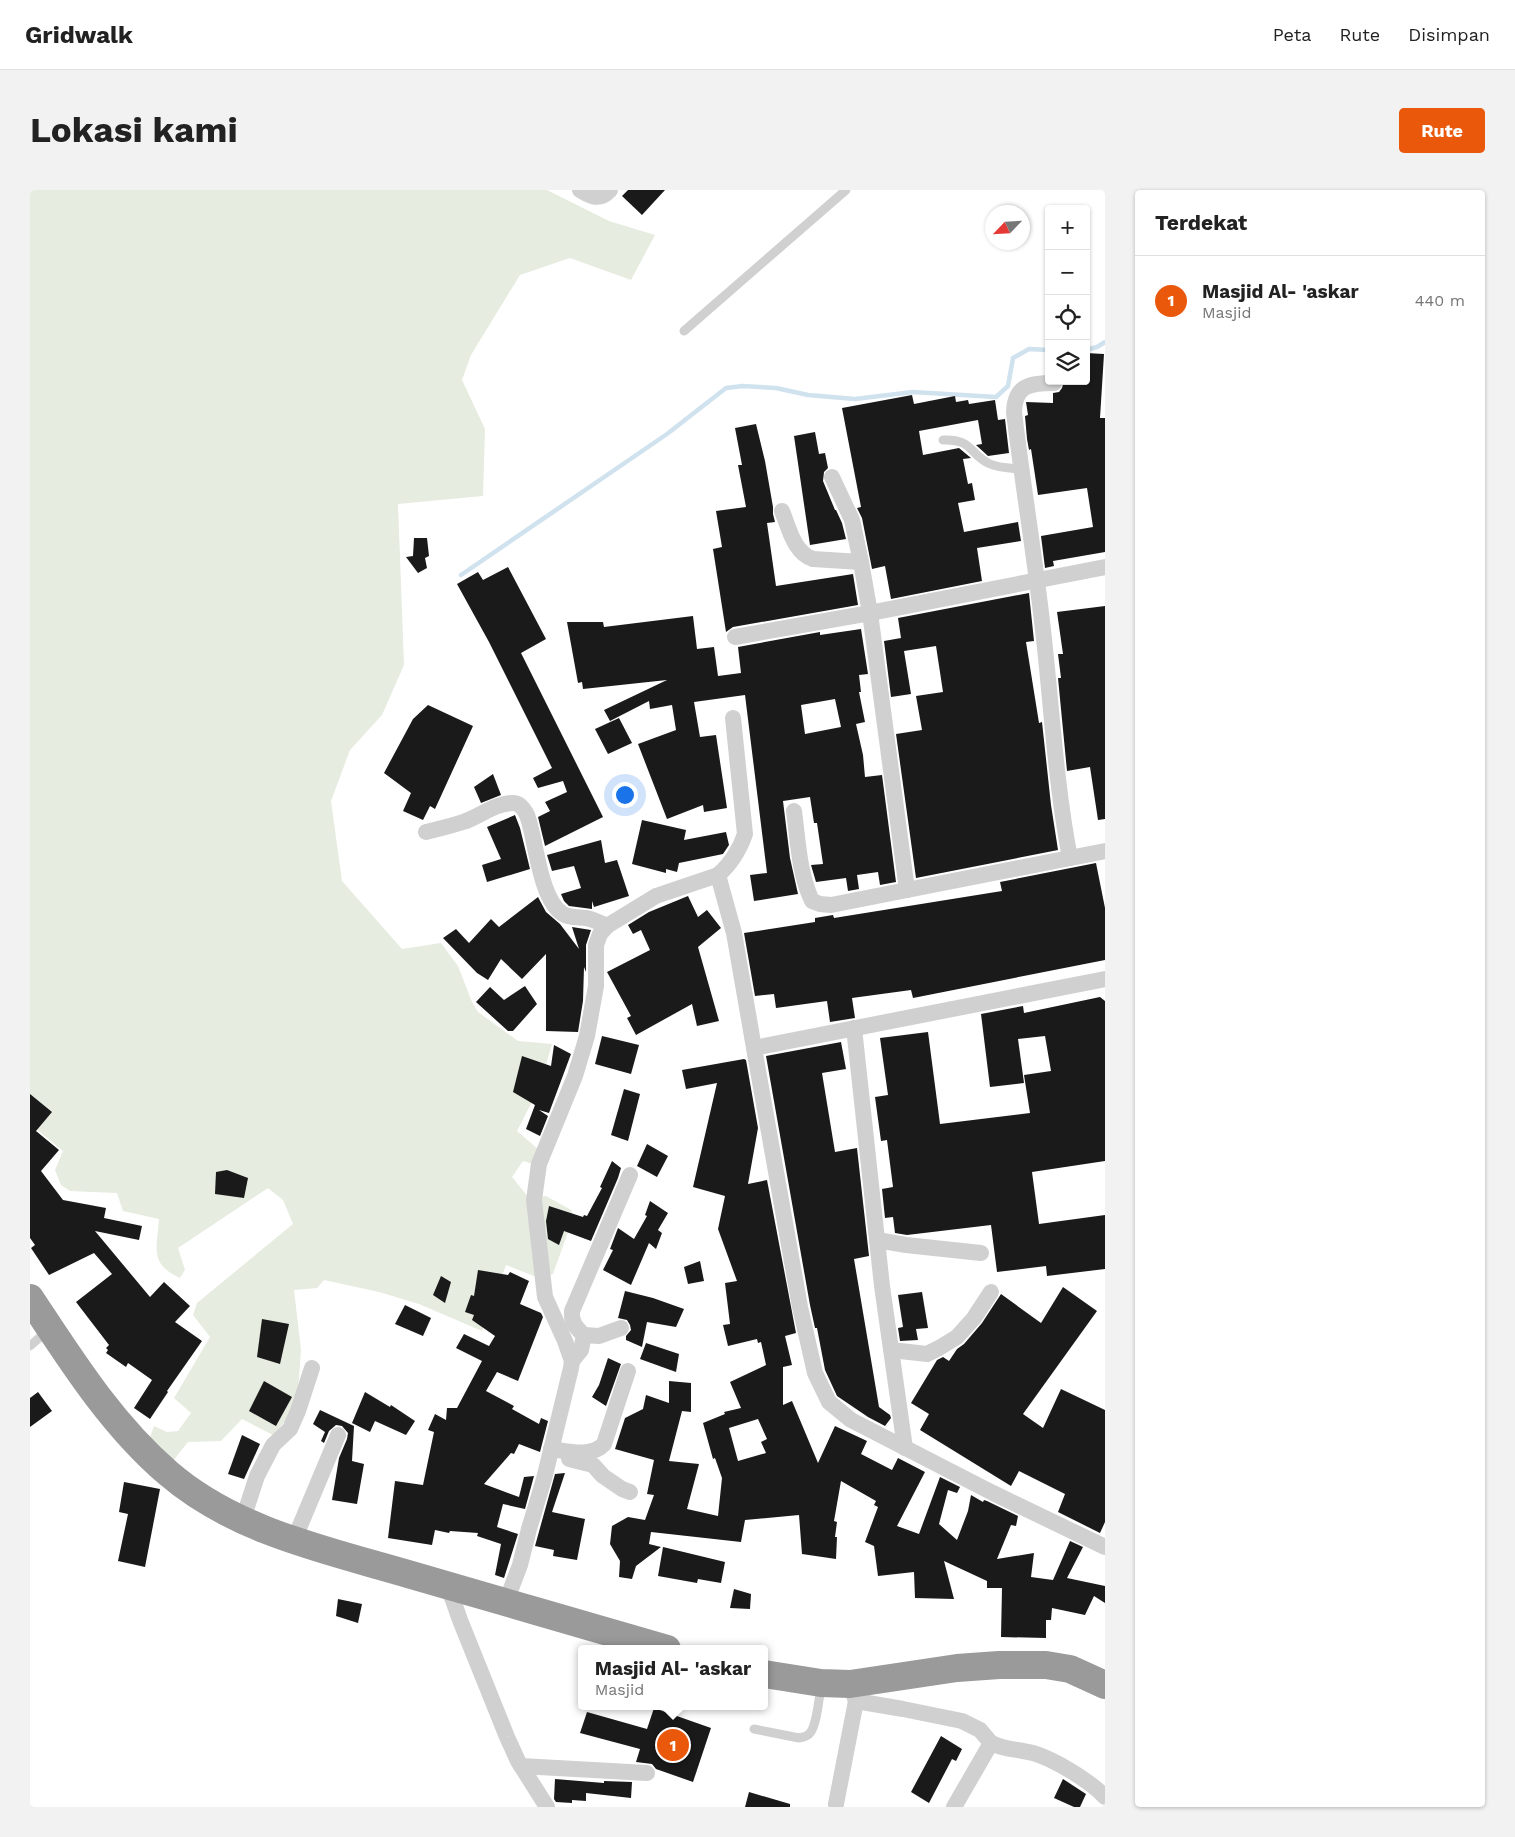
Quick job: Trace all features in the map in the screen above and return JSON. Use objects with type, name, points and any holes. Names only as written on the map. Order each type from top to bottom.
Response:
[{"type":"highway","points":[[31,1301],[40,1337],[95,1394],[134,1440],[169,1474],[208,1502],[281,1536],[653,1645]]},
{"type":"highway","points":[[768,1675],[821,1683],[853,1693],[957,1668],[999,1665],[1046,1665],[1070,1669],[1105,1685]]},
{"type":"street","points":[[580,190],[596,198],[607,194],[610,190]]},
{"type":"street","points":[[1045,383],[1030,384],[1020,391],[1016,397],[1014,412],[1020,469],[1044,638],[1063,818],[1070,858]]},
{"type":"street","points":[[832,477],[852,520],[861,562],[870,613],[907,890]]},
{"type":"street","points":[[782,511],[799,551],[806,557],[861,562]]},
{"type":"street","points":[[734,636],[870,613],[1105,567]]},
{"type":"street","points":[[572,1361],[545,1297],[534,1200],[539,1164],[575,1076],[587,1036],[596,986],[596,945],[600,934],[607,926],[656,896],[718,874],[726,868],[742,844],[745,834],[733,718]]},
{"type":"street","points":[[426,832],[465,822],[505,804],[518,804],[527,816],[537,861],[549,896],[558,909],[564,914],[587,918],[607,926]]},
{"type":"street","points":[[794,811],[801,866],[812,901],[820,904],[831,905],[1105,851]]},
{"type":"street","points":[[718,874],[734,933],[800,1307],[815,1373],[829,1402],[851,1420],[993,1493],[1105,1547]]},
{"type":"street","points":[[754,1048],[1105,979]]},
{"type":"street","points":[[854,1028],[877,1240],[905,1448]]},
{"type":"street","points":[[584,1336],[571,1318],[572,1311],[630,1175]]},
{"type":"street","points":[[877,1240],[981,1253]]},
{"type":"street","points":[[891,1350],[927,1354],[939,1348],[957,1337],[974,1318],[991,1292]]},
{"type":"street","points":[[584,1336],[599,1336],[621,1328]]},
{"type":"street","points":[[506,1602],[520,1565],[551,1452],[572,1361],[581,1350],[584,1336]]},
{"type":"street","points":[[243,1519],[257,1476],[273,1444],[290,1429],[312,1368]]},
{"type":"street","points":[[551,1452],[590,1452],[599,1449],[604,1444],[628,1371]]},
{"type":"street","points":[[294,1540],[338,1435]]},
{"type":"street","points":[[551,1452],[593,1465],[603,1476],[630,1492]]},
{"type":"street","points":[[448,1586],[507,1737],[547,1807]]},
{"type":"street","points":[[836,1804],[853,1693],[903,1708],[962,1721],[980,1730],[992,1743],[1006,1749],[1033,1753],[1064,1767],[1105,1797]]},
{"type":"street","points":[[954,1807],[992,1743]]},
{"type":"street","points":[[522,1766],[647,1773]]},
{"type":"lane","points":[[684,331],[846,190]]},
{"type":"lane","points":[[943,440],[967,444],[981,459],[990,464],[1020,469]]},
{"type":"lane","points":[[754,1729],[799,1738],[810,1734],[814,1726],[821,1683]]},
{"type":"shaded area","points":[[30,190],[547,190],[609,221],[655,235],[631,280],[570,258],[520,275],[471,355],[462,380],[485,429],[483,496],[398,504],[404,665],[382,715],[350,750],[331,801],[342,881],[402,949],[441,943],[458,966],[472,1002],[478,1012],[518,1041],[552,1044],[540,1086],[517,1131],[539,1150],[536,1165],[523,1161],[512,1177],[529,1198],[546,1196],[571,1210],[578,1229],[568,1232],[553,1274],[539,1278],[506,1265],[482,1331],[419,1304],[379,1292],[324,1280],[317,1288],[294,1290],[301,1350],[294,1411],[273,1435],[242,1419],[221,1441],[188,1442],[168,1467],[147,1446],[154,1426],[167,1432],[178,1431],[191,1413],[174,1398],[210,1337],[193,1315],[197,1303],[293,1224],[283,1200],[268,1188],[178,1248],[185,1270],[180,1278],[170,1273],[159,1261],[157,1247],[159,1219],[123,1211],[117,1193],[70,1191],[61,1185],[55,1170],[63,1151],[30,1124]]},
{"type":"building","points":[[628,190],[665,190],[642,215],[622,196]]},
{"type":"building","points":[[1090,353],[1104,354],[1100,418],[1105,418],[1105,552],[1053,561],[1054,566],[1045,568],[1041,536],[1093,527],[1087,488],[1038,495],[1031,449],[1029,450],[1027,439],[1025,416],[1028,415],[1026,402],[1053,403],[1053,393],[1059,392],[1063,385],[1090,385]]},
{"type":"building","points":[[912,395],[914,404],[955,396],[956,402],[968,400],[969,404],[995,400],[998,420],[1005,419],[1009,453],[988,456],[976,445],[982,444],[978,420],[919,431],[923,455],[959,448],[971,458],[963,459],[968,484],[972,483],[975,500],[958,503],[964,532],[1018,522],[1021,541],[977,548],[982,581],[891,599],[885,566],[872,569],[862,518],[857,508],[861,507],[842,408]]},
{"type":"building","points":[[756,424],[765,461],[775,522],[767,523],[776,586],[853,574],[858,605],[733,627],[726,632],[713,549],[722,547],[716,511],[746,507],[738,465],[742,465],[735,428]]},
{"type":"building","points":[[815,432],[819,454],[825,453],[828,468],[824,472],[823,481],[842,523],[846,539],[810,545],[794,436]]},
{"type":"building","points":[[414,538],[427,538],[429,556],[425,558],[427,568],[418,573],[406,557],[413,556]]},
{"type":"building","points":[[508,567],[546,639],[521,653],[603,817],[545,846],[538,817],[550,811],[545,802],[567,792],[563,781],[538,788],[533,778],[552,768],[489,642],[457,584],[478,572],[483,580]]},
{"type":"building","points":[[1029,593],[1034,641],[1026,642],[1039,723],[1042,722],[1058,850],[916,878],[896,734],[922,730],[916,696],[943,692],[936,646],[904,651],[911,694],[891,697],[884,641],[901,638],[898,618]]},
{"type":"building","points":[[1105,606],[1105,819],[1098,820],[1090,767],[1067,771],[1058,678],[1061,678],[1058,654],[1063,654],[1057,612]]},
{"type":"building","points":[[693,616],[697,649],[714,647],[718,676],[741,673],[738,647],[820,632],[820,635],[861,629],[868,674],[859,675],[861,692],[859,692],[865,722],[856,724],[863,755],[865,777],[882,775],[896,882],[880,885],[878,872],[857,875],[859,889],[848,891],[846,878],[816,882],[811,865],[823,864],[817,823],[814,823],[810,797],[783,801],[790,858],[798,894],[754,901],[750,875],[767,873],[745,695],[694,702],[700,737],[716,735],[727,808],[704,812],[703,805],[667,819],[638,744],[676,730],[672,705],[650,709],[649,701],[610,721],[604,710],[667,680],[583,689],[582,682],[578,683],[567,622],[603,622],[604,627]],"holes":[[[835,699],[841,727],[805,734],[801,705]]]},
{"type":"building","points":[[428,705],[473,726],[435,809],[430,806],[423,820],[403,811],[411,793],[384,773],[413,719]]},
{"type":"building","points":[[619,718],[632,743],[608,754],[595,729]]},
{"type":"building","points":[[493,774],[501,795],[481,803],[474,787]]},
{"type":"building","points":[[515,815],[530,869],[487,882],[482,865],[501,859],[487,827]]},
{"type":"building","points":[[642,820],[686,830],[684,840],[726,832],[729,845],[723,854],[679,863],[677,872],[666,869],[666,873],[632,864]]},
{"type":"building","points":[[601,840],[605,863],[617,860],[629,896],[594,907],[592,901],[592,909],[569,906],[561,894],[581,888],[574,866],[552,871],[547,855]]},
{"type":"building","points":[[1096,863],[1105,908],[1105,960],[913,998],[911,990],[852,998],[855,1018],[830,1022],[827,1001],[776,1008],[774,994],[755,996],[744,933],[815,922],[815,918],[833,915],[834,918],[1002,891],[1000,882]]},
{"type":"building","points":[[688,896],[698,917],[707,910],[721,928],[698,947],[719,1021],[697,1026],[692,1004],[636,1035],[627,1018],[631,1016],[607,972],[650,950],[641,930],[633,934],[628,925],[649,912]]},
{"type":"building","points":[[538,897],[546,912],[560,924],[579,949],[572,927],[591,930],[586,945],[586,972],[584,967],[583,1001],[578,1032],[546,1031],[546,954],[522,979],[501,959],[488,980],[477,973],[443,938],[456,929],[469,943],[491,919],[499,927]]},
{"type":"building","points":[[525,986],[537,1004],[513,1031],[508,1031],[476,1002],[490,987],[504,1000]]},
{"type":"building","points":[[1100,997],[1105,1001],[1105,1161],[1032,1172],[1039,1224],[1105,1215],[1105,1269],[1047,1276],[1046,1266],[997,1272],[991,1225],[907,1235],[895,1233],[893,1217],[885,1218],[882,1189],[893,1187],[887,1140],[881,1141],[875,1097],[888,1095],[880,1038],[928,1032],[940,1124],[1030,1113],[1024,1075],[1051,1071],[1045,1036],[1018,1039],[1024,1083],[990,1087],[981,1014],[1023,1006],[1024,1013]]},
{"type":"building","points":[[602,1036],[639,1045],[631,1074],[595,1064]]},
{"type":"building","points":[[841,1042],[846,1069],[822,1073],[835,1152],[857,1148],[869,1256],[854,1259],[879,1407],[890,1415],[891,1418],[885,1426],[837,1396],[825,1370],[817,1328],[815,1328],[810,1305],[766,1056]]},
{"type":"building","points":[[554,1045],[571,1054],[549,1113],[539,1110],[548,1116],[540,1136],[526,1129],[535,1105],[513,1092],[522,1056],[551,1066]]},
{"type":"building","points":[[746,1060],[758,1128],[748,1184],[767,1180],[796,1333],[785,1336],[792,1365],[783,1367],[783,1405],[792,1401],[818,1463],[835,1426],[867,1441],[861,1454],[892,1470],[898,1458],[925,1472],[897,1526],[919,1534],[940,1477],[960,1487],[957,1493],[948,1490],[939,1524],[957,1540],[968,1511],[971,1495],[983,1502],[984,1500],[987,1501],[1018,1516],[1016,1526],[1011,1525],[997,1559],[1034,1553],[1031,1577],[1053,1580],[1070,1541],[1083,1547],[1067,1578],[1105,1586],[1105,1603],[1094,1596],[1085,1615],[1052,1608],[1051,1620],[1046,1620],[1046,1638],[1001,1637],[1002,1588],[987,1588],[987,1581],[944,1561],[954,1599],[915,1598],[914,1572],[878,1576],[874,1546],[865,1542],[878,1507],[874,1505],[876,1501],[841,1481],[834,1521],[837,1522],[835,1537],[837,1537],[836,1559],[802,1554],[799,1515],[745,1520],[741,1542],[651,1532],[649,1544],[661,1547],[636,1566],[632,1579],[619,1577],[620,1561],[610,1544],[612,1526],[628,1517],[645,1520],[654,1495],[647,1494],[654,1460],[615,1449],[625,1418],[643,1409],[646,1395],[669,1403],[669,1381],[691,1383],[691,1412],[682,1411],[669,1461],[699,1464],[687,1509],[718,1516],[722,1478],[715,1458],[713,1459],[703,1423],[725,1414],[724,1412],[741,1408],[730,1382],[766,1365],[761,1342],[758,1343],[757,1339],[728,1346],[723,1325],[730,1324],[725,1283],[737,1281],[718,1229],[725,1196],[693,1187],[717,1083],[686,1089],[682,1070]],"holes":[[[758,1419],[767,1439],[761,1442],[766,1453],[738,1461],[729,1428]]]},
{"type":"building","points":[[624,1089],[640,1094],[628,1141],[611,1135]]},
{"type":"building","points":[[30,1094],[52,1112],[36,1131],[59,1150],[41,1171],[63,1200],[106,1208],[104,1218],[142,1226],[139,1240],[95,1231],[150,1297],[164,1282],[190,1306],[175,1322],[202,1341],[150,1419],[134,1408],[152,1380],[128,1363],[126,1367],[106,1353],[108,1350],[106,1348],[109,1345],[76,1302],[112,1274],[94,1253],[49,1275],[31,1248],[35,1245],[30,1238]]},
{"type":"building","points":[[647,1144],[668,1156],[657,1177],[637,1166]]},
{"type":"building","points":[[612,1161],[621,1168],[591,1241],[564,1231],[559,1245],[548,1239],[546,1221],[549,1206],[583,1217],[584,1215],[587,1216],[602,1188],[600,1187]]},
{"type":"building","points":[[227,1170],[248,1178],[244,1198],[215,1194],[216,1172]]},
{"type":"building","points":[[650,1201],[668,1213],[658,1230],[662,1233],[656,1249],[649,1243],[631,1285],[603,1270],[613,1250],[610,1249],[618,1228],[634,1239],[647,1216],[645,1215]]},
{"type":"building","points":[[700,1261],[704,1281],[688,1284],[684,1267]]},
{"type":"building","points":[[478,1270],[508,1275],[510,1272],[529,1281],[520,1304],[541,1313],[543,1317],[518,1381],[497,1372],[486,1391],[514,1406],[512,1409],[539,1424],[541,1418],[548,1421],[540,1452],[519,1444],[514,1454],[511,1453],[484,1484],[519,1497],[524,1477],[534,1476],[525,1509],[503,1504],[497,1527],[518,1534],[504,1578],[495,1575],[501,1544],[477,1536],[478,1533],[450,1531],[449,1533],[435,1530],[432,1545],[388,1538],[395,1481],[423,1485],[434,1432],[428,1430],[435,1414],[446,1420],[447,1408],[457,1408],[482,1361],[456,1348],[464,1334],[489,1346],[495,1336],[472,1320],[474,1315],[465,1312],[471,1295],[474,1296]]},
{"type":"building","points":[[441,1276],[451,1282],[445,1303],[433,1295]]},
{"type":"building","points":[[1063,1287],[1097,1311],[1023,1414],[1043,1428],[1061,1389],[1105,1410],[1105,1522],[1100,1533],[1058,1512],[1065,1494],[1019,1471],[1011,1486],[920,1430],[929,1414],[911,1403],[937,1360],[943,1357],[949,1361],[957,1349],[964,1344],[982,1323],[1001,1294],[1041,1323]]},
{"type":"building","points":[[625,1291],[684,1309],[676,1327],[647,1322],[642,1347],[626,1340],[626,1336],[631,1330],[630,1325],[627,1320],[618,1318]]},
{"type":"building","points":[[922,1292],[928,1328],[916,1329],[918,1340],[900,1341],[898,1328],[903,1327],[898,1295]]},
{"type":"building","points":[[405,1305],[431,1318],[423,1336],[395,1324]]},
{"type":"building","points":[[262,1319],[289,1324],[280,1364],[257,1357]]},
{"type":"building","points":[[646,1343],[679,1354],[676,1372],[640,1359]]},
{"type":"building","points":[[608,1358],[621,1364],[606,1406],[592,1397],[599,1385]]},
{"type":"building","points":[[264,1381],[292,1397],[276,1426],[249,1411]]},
{"type":"building","points":[[38,1392],[52,1411],[30,1427],[30,1398]]},
{"type":"building","points":[[365,1392],[390,1407],[391,1405],[415,1421],[406,1435],[375,1421],[370,1432],[352,1423]]},
{"type":"building","points":[[320,1410],[354,1426],[352,1461],[364,1464],[357,1504],[332,1500],[339,1458],[348,1433],[342,1426],[336,1425],[329,1431],[324,1443],[321,1441],[325,1432],[313,1424]]},
{"type":"building","points":[[242,1435],[260,1444],[244,1479],[228,1474]]},
{"type":"building","points":[[565,1473],[552,1512],[585,1519],[577,1560],[553,1556],[554,1550],[535,1546],[555,1474]]},
{"type":"building","points":[[124,1482],[160,1489],[145,1567],[118,1561],[128,1514],[119,1512]]},
{"type":"building","points":[[663,1547],[725,1562],[721,1583],[698,1579],[697,1583],[658,1576]]},
{"type":"building","points":[[734,1589],[751,1594],[750,1609],[730,1608]]},
{"type":"building","points":[[338,1599],[362,1604],[358,1623],[336,1616]]},
{"type":"building","points":[[653,1710],[660,1710],[711,1728],[693,1782],[656,1769],[652,1764],[636,1762],[640,1749],[580,1733],[587,1712],[647,1729]]},
{"type":"building","points":[[941,1736],[962,1749],[956,1761],[952,1759],[929,1803],[911,1792]]},
{"type":"building","points":[[555,1779],[604,1783],[604,1781],[632,1782],[631,1798],[586,1793],[586,1801],[572,1800],[572,1803],[556,1802],[554,1799]]},
{"type":"building","points":[[1063,1779],[1086,1794],[1080,1807],[1074,1807],[1054,1798]]},
{"type":"building","points":[[749,1792],[790,1804],[790,1807],[745,1807]]},
{"type":"waterway","points":[[1090,349],[1105,342]]},
{"type":"waterway","points":[[461,575],[667,434],[726,388],[743,386],[776,388],[808,395],[855,399],[913,392],[996,397],[1008,386],[1013,358],[1029,349],[1045,350]]},
{"type":"place","name":"Masjid Al- 'askar","points":[[673,1745]]}]
